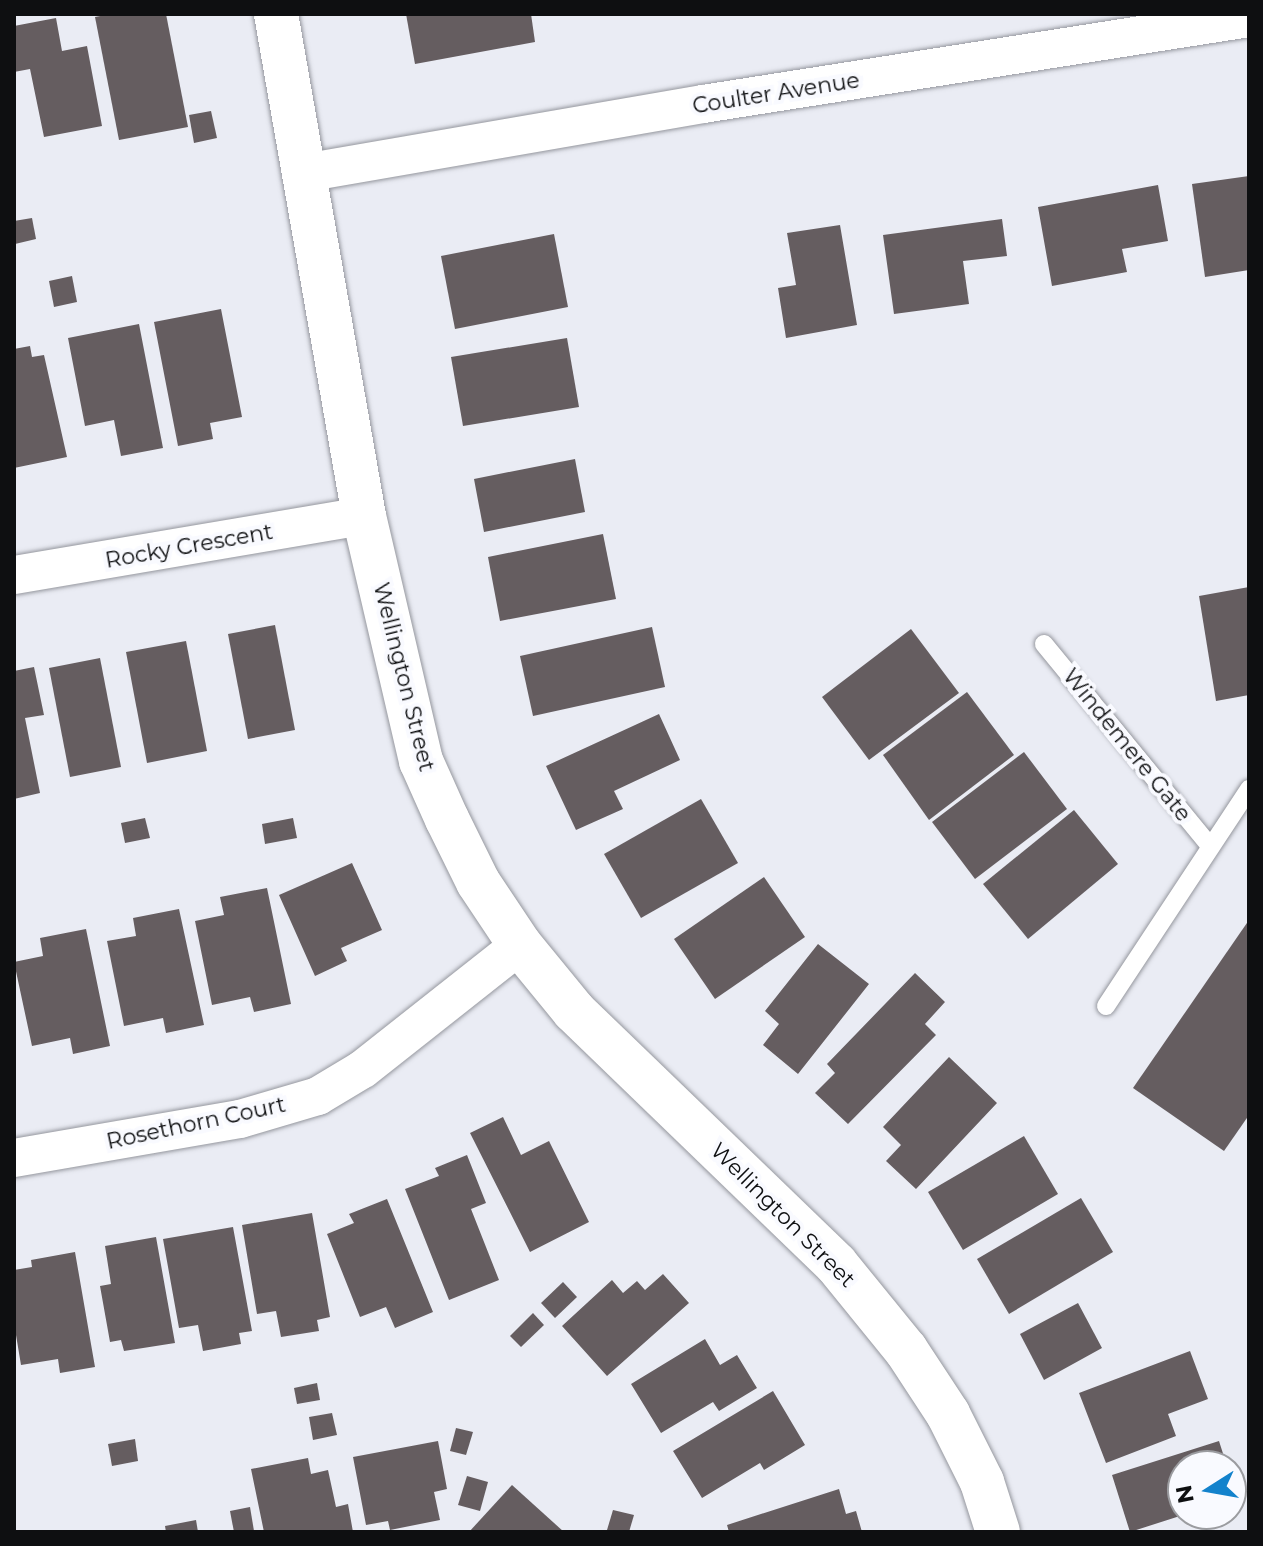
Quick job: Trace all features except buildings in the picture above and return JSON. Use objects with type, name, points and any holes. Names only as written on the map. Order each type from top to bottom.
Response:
[{"type":"street","name":"Wellington Street","points":[[276,14],[364,516],[421,761],[478,882],[520,945],[574,1011],[846,1276],[906,1350],[948,1414],[982,1482],[998,1532]]},
{"type":"street","name":"Coulter Avenue","points":[[304,173],[719,101],[1249,18]]},
{"type":"street","name":"Rocky Crescent","points":[[14,575],[364,516]]},
{"type":"street","name":"Rosethorn Court","points":[[14,1158],[240,1119],[318,1096],[363,1069],[520,945]]},
{"type":"lane","name":"Windemere Gate","points":[[1044,644],[1209,845]]},
{"type":"lane","name":"Windemere Gate","points":[[1106,1006],[1209,845],[1249,789]]}]
